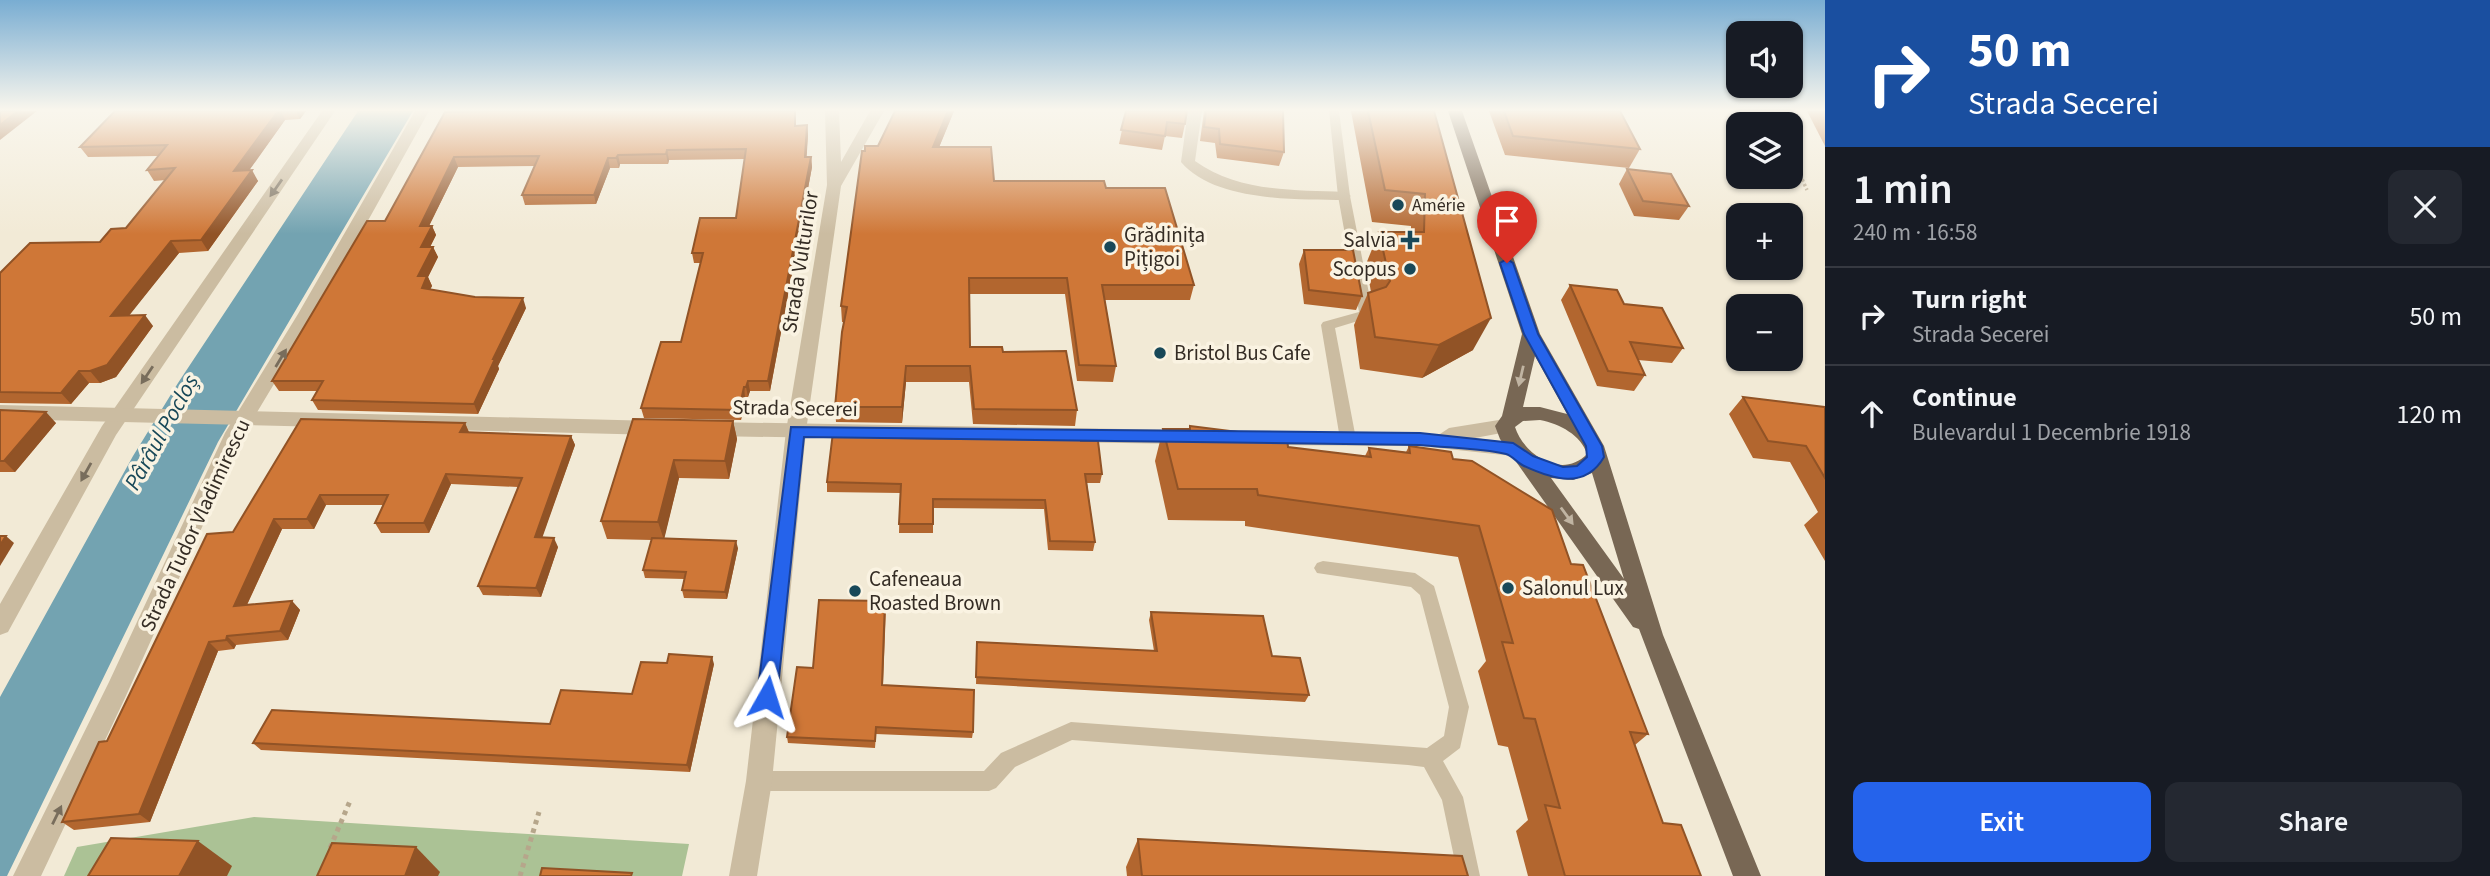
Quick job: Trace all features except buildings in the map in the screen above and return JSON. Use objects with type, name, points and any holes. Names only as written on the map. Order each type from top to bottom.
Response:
[{"type":"main road","points":[[1469,152],[1531,334],[1594,446],[1652,635],[1747,876]]},
{"type":"main road","points":[[1531,334],[1506,438],[1652,635]]},
{"type":"main road","points":[[1508,422],[1522,413],[1555,416],[1585,434]]},
{"type":"main road","points":[[1520,455],[1562,473],[1579,472],[1590,467],[1596,457]]},
{"type":"street","points":[[0,625],[121,414],[300,152]]},
{"type":"street","name":"Strada Tudor Vladimirescu","points":[[27,876],[117,690],[233,438],[403,152]]},
{"type":"street","points":[[833,152],[834,186]]},
{"type":"street","name":"Strada Vulturilor","points":[[743,876],[759,781],[796,431],[834,186],[854,152]]},
{"type":"street","points":[[1189,152],[1188,162],[1202,175],[1231,185],[1293,194],[1344,196]]},
{"type":"street","name":"Strada Secerei","points":[[0,412],[796,431],[1203,437]]},
{"type":"street","points":[[1420,439],[1508,422]]},
{"type":"street","points":[[1244,438],[1420,439],[1520,455]]},
{"type":"lane","points":[[1339,152],[1344,196],[1366,314],[1328,325],[1348,439]]},
{"type":"lane","points":[[759,781],[989,781],[1009,760],[1071,731],[1430,758],[1453,741],[1459,707],[1428,591],[1415,580],[1323,568]]},
{"type":"lane","points":[[1430,758],[1452,797],[1469,876]]},
{"type":"path","points":[[1803,181],[1807,190]]},
{"type":"path","points":[[329,851],[350,801]]},
{"type":"path","points":[[520,876],[539,812]]},
{"type":"green space","points":[[254,817],[689,844],[682,876],[64,876],[77,847]]},
{"type":"water","name":"Pârâul Pocloș","points":[[331,152],[389,152],[218,442],[7,876],[0,876],[0,697],[133,456],[178,383]]},
{"type":"place","name":"Amérie","points":[[1398,205]]},
{"type":"place","name":"Salvia","points":[[1410,240]]},
{"type":"place","name":"Grădinița Pițigoi","points":[[1110,247]]},
{"type":"place","name":"Scopus","points":[[1410,269]]},
{"type":"place","name":"Bristol Bus Cafe","points":[[1160,353]]},
{"type":"place","name":"Salonul Lux","points":[[1508,588]]},
{"type":"place","name":"Cafeneaua Roasted Brown","points":[[855,591]]},
{"type":"route","points":[[767,697],[796,431],[1420,439],[1513,449],[1545,469],[1562,473],[1579,472],[1590,467],[1596,457],[1594,446],[1531,334],[1507,263]]}]
